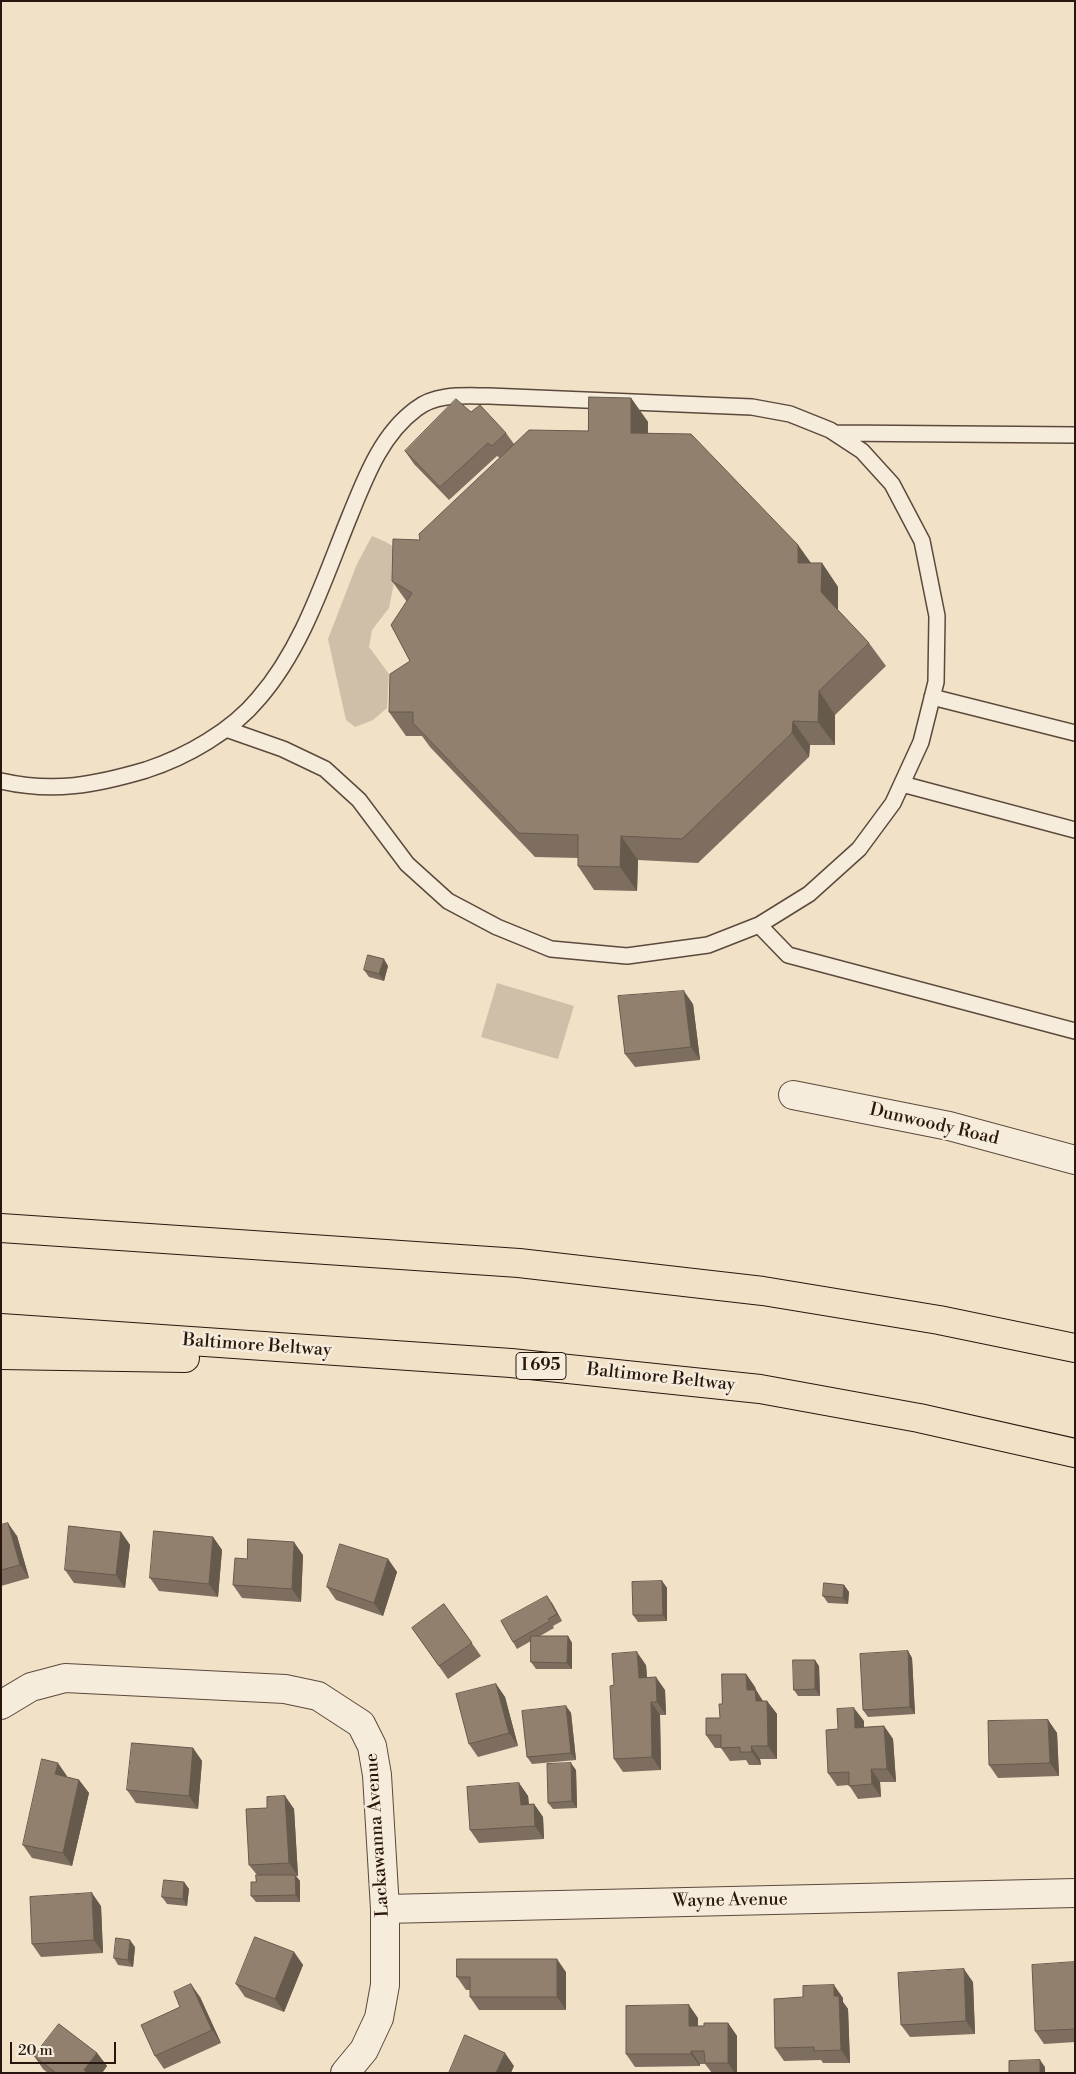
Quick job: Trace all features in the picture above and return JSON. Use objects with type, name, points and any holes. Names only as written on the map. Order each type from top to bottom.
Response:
[{"type":"highway","points":[[1,1228],[519,1263],[763,1291],[939,1320],[1075,1348]]},
{"type":"highway","name":"Baltimore Beltway","points":[[1,1328],[511,1363],[760,1389],[919,1418],[1075,1453]]},
{"type":"highway","points":[[1,1356],[511,1363]]},
{"type":"street","name":"Dunwoody Road","points":[[793,1095],[949,1126],[1075,1160]]},
{"type":"street","name":"Lackawanna Avenue","points":[[1,1705],[30,1687],[64,1678],[285,1689],[318,1696],[361,1724],[372,1746],[377,1775],[385,1909],[385,1985],[379,2018],[364,2050],[345,2073]]},
{"type":"street","name":"Wayne Avenue","points":[[385,1909],[1075,1893]]},
{"type":"lane","points":[[1,781],[62,788],[111,780],[157,766],[197,749],[226,729],[259,699],[306,625],[366,474],[393,430],[417,408],[448,396],[752,407],[790,414],[836,433],[862,452],[892,484],[922,541],[937,616],[936,682],[921,742],[893,803],[859,849],[809,894],[759,925],[708,945],[627,956],[551,949],[497,927],[448,901],[407,864],[360,800],[325,769],[283,749],[226,729]]},
{"type":"lane","points":[[836,433],[1075,435]]},
{"type":"lane","points":[[932,697],[1075,733]]},
{"type":"lane","points":[[902,784],[1075,830]]},
{"type":"lane","points":[[759,925],[788,955],[1075,1031]]},
{"type":"shaded area","points":[[372,536],[400,551],[389,608],[372,630],[369,647],[389,674],[387,708],[373,720],[355,727],[346,720],[328,639],[357,564]]},
{"type":"shaded area","points":[[497,983],[574,1006],[558,1059],[481,1037]]},
{"type":"building","points":[[589,397],[631,398],[631,433],[691,434],[798,545],[798,563],[822,563],[821,592],[869,643],[819,691],[818,722],[793,721],[792,733],[682,839],[621,836],[620,867],[578,866],[578,835],[519,833],[413,723],[413,712],[389,712],[390,674],[410,661],[391,625],[412,593],[392,581],[393,539],[420,540],[419,534],[529,430],[588,431]]},
{"type":"building","points":[[456,399],[471,412],[480,405],[506,433],[492,446],[488,443],[440,487],[405,451]]},
{"type":"building","points":[[368,955],[384,959],[379,974],[364,970]]},
{"type":"building","points":[[684,991],[691,1047],[625,1054],[618,996]]},
{"type":"building","points":[[8,1523],[20,1565],[1,1570],[1,1525]]},
{"type":"building","points":[[69,1526],[121,1532],[116,1575],[65,1570]]},
{"type":"building","points":[[154,1531],[213,1537],[209,1584],[150,1578]]},
{"type":"building","points":[[248,1539],[294,1542],[292,1589],[233,1585],[235,1558],[247,1559]]},
{"type":"building","points":[[340,1544],[388,1559],[374,1603],[327,1587]]},
{"type":"building","points":[[662,1581],[663,1615],[633,1615],[632,1582]]},
{"type":"building","points":[[824,1583],[844,1585],[843,1598],[823,1596]]},
{"type":"building","points":[[547,1596],[557,1614],[548,1619],[550,1621],[513,1642],[501,1621]]},
{"type":"building","points":[[444,1604],[472,1643],[439,1666],[412,1628]]},
{"type":"building","points":[[531,1636],[568,1636],[567,1663],[531,1662]]},
{"type":"building","points":[[908,1651],[910,1707],[863,1710],[860,1654]]},
{"type":"building","points":[[637,1652],[639,1678],[656,1677],[657,1702],[651,1702],[652,1757],[614,1759],[610,1686],[614,1685],[612,1654]]},
{"type":"building","points":[[793,1660],[815,1660],[815,1689],[794,1690]]},
{"type":"building","points":[[722,1674],[746,1674],[747,1690],[755,1690],[756,1701],[767,1701],[768,1746],[751,1746],[752,1752],[740,1752],[740,1747],[721,1748],[721,1735],[706,1735],[706,1718],[720,1718],[719,1704],[722,1704]]},
{"type":"building","points":[[496,1684],[509,1733],[469,1744],[456,1694]]},
{"type":"building","points":[[566,1706],[571,1753],[527,1757],[522,1711]]},
{"type":"building","points":[[854,1708],[855,1728],[884,1726],[887,1769],[871,1769],[872,1784],[849,1786],[849,1772],[828,1773],[826,1730],[838,1729],[837,1709]]},
{"type":"building","points":[[1048,1720],[1050,1763],[989,1765],[988,1721]]},
{"type":"building","points":[[132,1743],[193,1748],[189,1796],[127,1790]]},
{"type":"building","points":[[42,1759],[58,1763],[55,1774],[79,1780],[63,1853],[23,1845]]},
{"type":"building","points":[[571,1763],[572,1801],[548,1803],[547,1764]]},
{"type":"building","points":[[519,1783],[521,1805],[534,1804],[535,1826],[470,1830],[467,1787]]},
{"type":"building","points":[[285,1796],[289,1863],[249,1865],[246,1809],[267,1808],[267,1797]]},
{"type":"building","points":[[256,1875],[295,1875],[296,1895],[251,1896],[251,1882],[256,1882]]},
{"type":"building","points":[[164,1880],[184,1882],[183,1899],[162,1897]]},
{"type":"building","points":[[92,1893],[94,1940],[32,1944],[30,1897]]},
{"type":"building","points":[[255,1937],[294,1952],[275,1999],[236,1984]]},
{"type":"building","points":[[116,1938],[130,1940],[128,1960],[114,1958]]},
{"type":"building","points":[[457,1959],[557,1959],[557,1997],[470,1997],[470,1977],[457,1977]]},
{"type":"building","points":[[1075,1962],[1075,2029],[1035,2031],[1032,1965]]},
{"type":"building","points":[[964,1969],[966,2021],[901,2025],[898,1973]]},
{"type":"building","points":[[191,1984],[212,2030],[155,2056],[141,2025],[180,2007],[174,1992]]},
{"type":"building","points":[[834,1985],[834,1996],[839,1996],[841,2050],[814,2051],[814,2047],[775,2048],[774,1999],[803,1997],[803,1986]]},
{"type":"building","points":[[689,2005],[689,2026],[704,2026],[704,2023],[728,2023],[728,2063],[705,2063],[704,2051],[691,2051],[691,2054],[626,2054],[626,2006]]},
{"type":"building","points":[[59,2024],[97,2053],[84,2070],[88,2073],[56,2073],[34,2056]]},
{"type":"building","points":[[465,2035],[505,2053],[496,2073],[449,2073]]},
{"type":"building","points":[[1040,2060],[1040,2073],[1009,2073],[1009,2061]]}]
